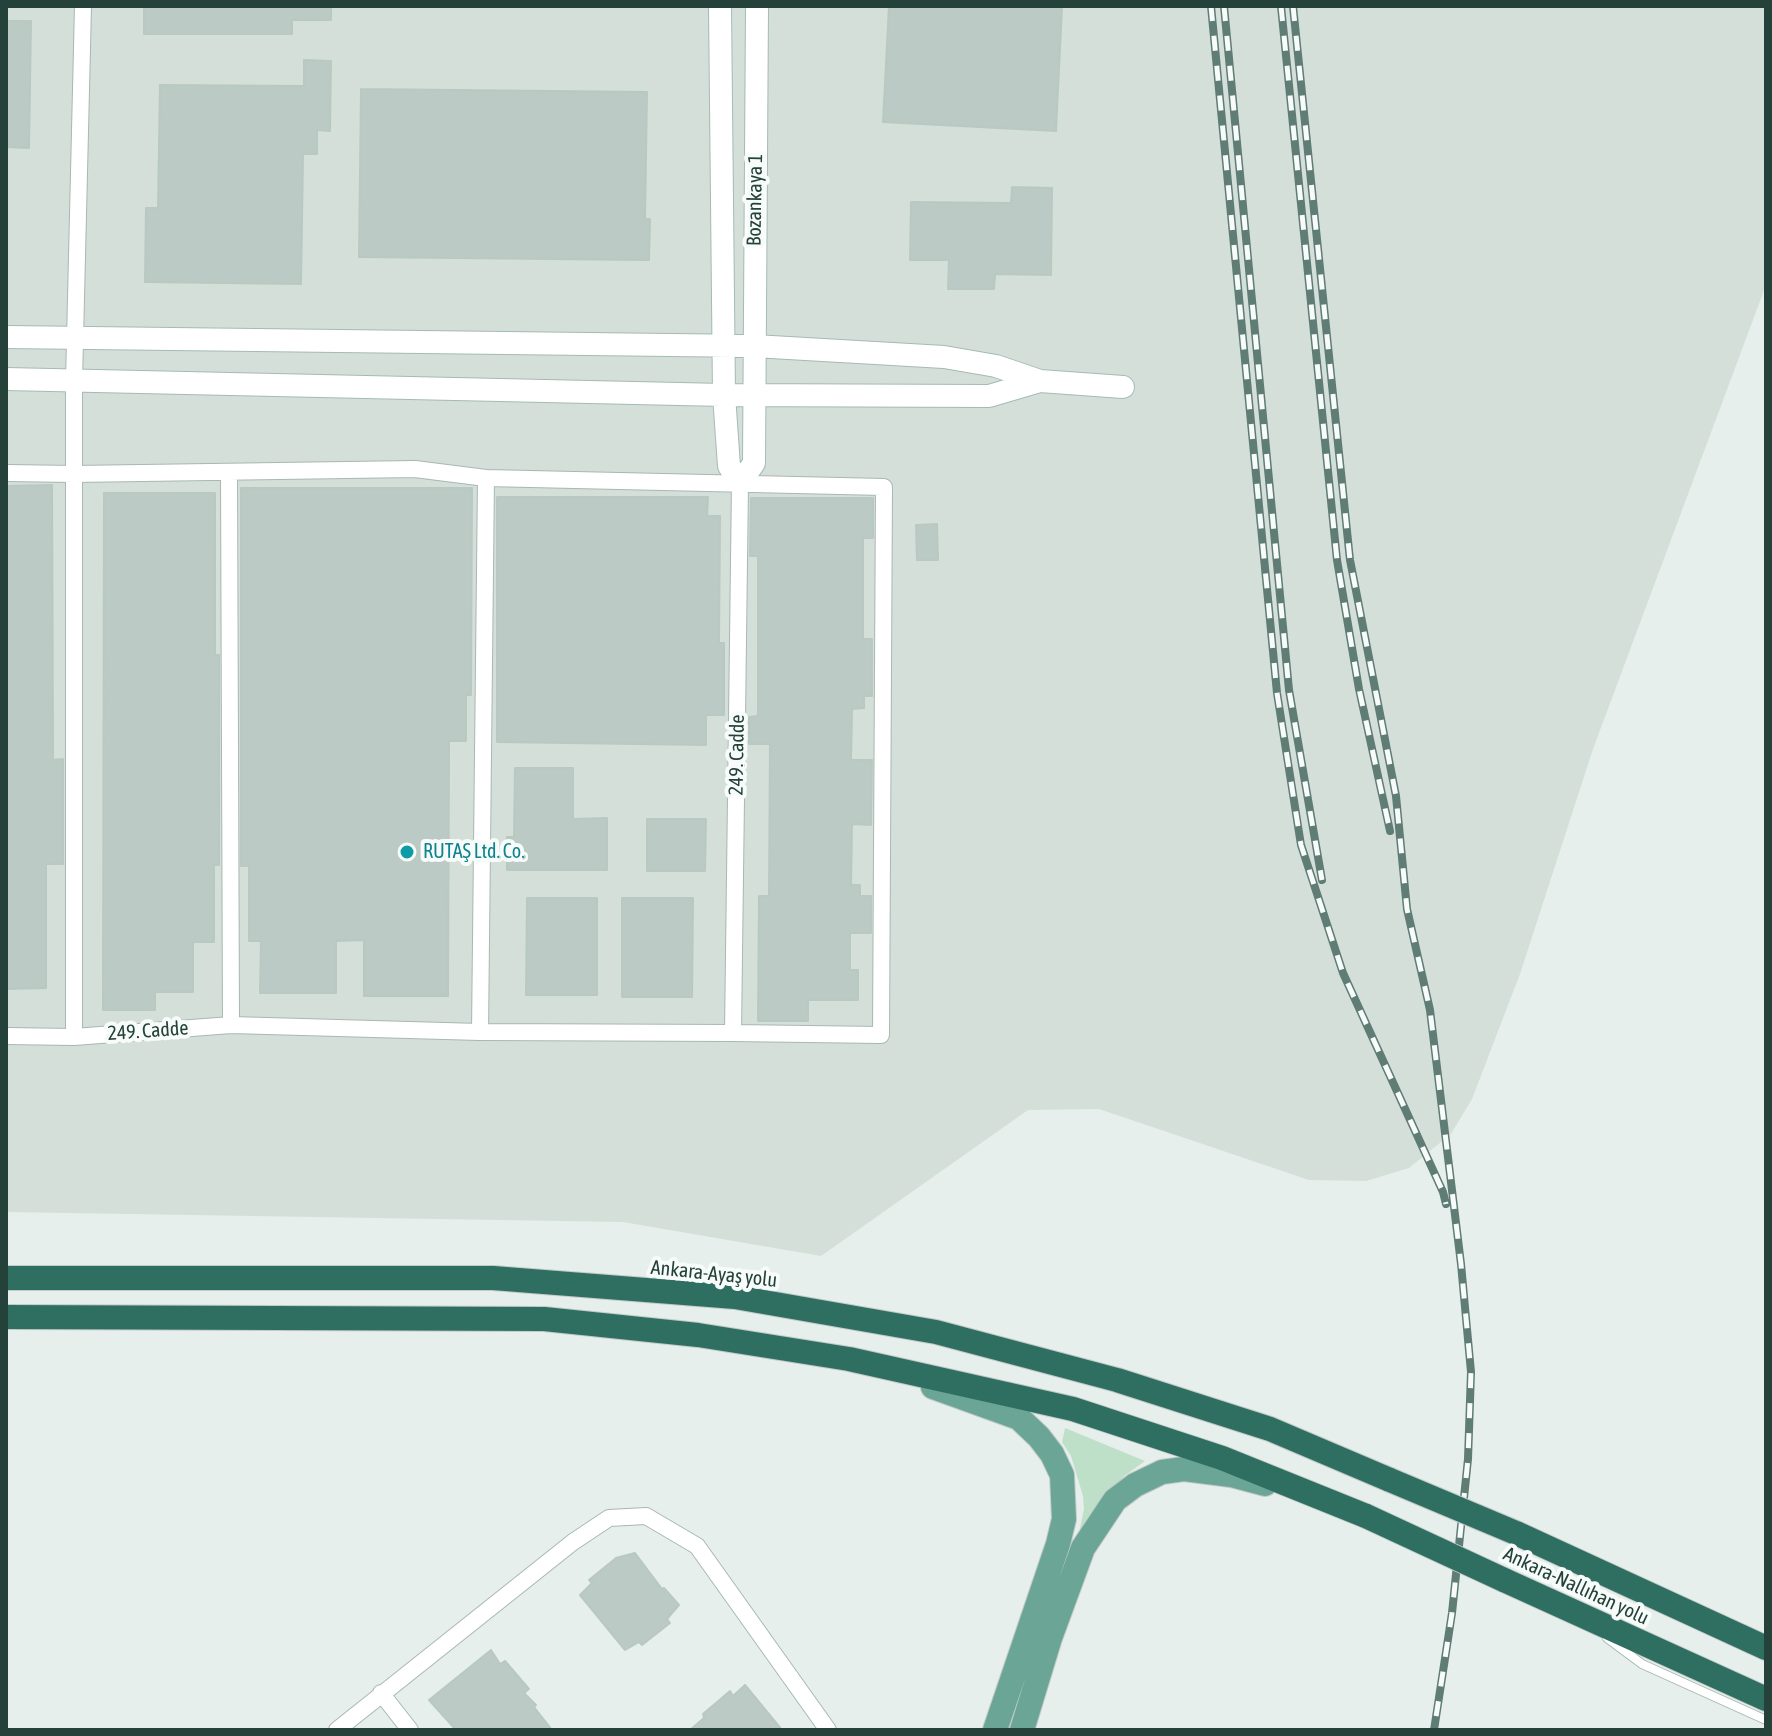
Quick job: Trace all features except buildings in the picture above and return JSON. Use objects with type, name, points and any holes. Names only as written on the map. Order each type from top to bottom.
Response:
[{"type":"highway","name":"Ankara-Ayaş yolu","points":[[6,1278],[493,1278],[735,1297],[936,1332],[1117,1380],[1270,1429],[1390,1480]]},
{"type":"highway","points":[[6,1317],[544,1319],[698,1335],[849,1359],[1073,1409],[1222,1458],[1312,1495]]},
{"type":"highway","name":"Ankara-Nallıhan yolu","points":[[1390,1480],[1516,1533],[1766,1648]]},
{"type":"highway","name":"Ankara-Nallıhan yolu","points":[[1312,1495],[1366,1516],[1766,1699]]},
{"type":"main road","points":[[849,1359],[1019,1418],[1052,1454],[1062,1475],[1064,1519],[1058,1544],[995,1730]]},
{"type":"main road","points":[[1022,1730],[1050,1638],[1083,1548],[1115,1500],[1135,1485],[1162,1472],[1184,1469],[1231,1475],[1312,1495]]},
{"type":"street","points":[[74,1037],[74,381],[83,6]]},
{"type":"street","points":[[720,6],[724,395],[729,466],[740,483]]},
{"type":"street","name":"Bozankaya 1","points":[[740,483],[754,463],[757,6]]},
{"type":"street","points":[[6,337],[754,346],[944,357],[996,366],[1040,381],[1123,387]]},
{"type":"street","points":[[6,379],[724,395],[989,396],[1040,381]]},
{"type":"street","points":[[6,473],[415,469],[486,478],[884,487],[881,1035],[733,1033]]},
{"type":"street","points":[[229,473],[231,1025]]},
{"type":"street","points":[[480,1032],[486,478]]},
{"type":"street","name":"249. Cadde","points":[[6,1036],[74,1037],[231,1025],[480,1032],[733,1033],[740,483]]},
{"type":"street","points":[[337,1730],[585,1534],[609,1518],[646,1516],[697,1546],[828,1730]]},
{"type":"street","points":[[381,1693],[410,1730]]},
{"type":"lane","points":[[1570,1611],[1642,1664],[1766,1720]]},
{"type":"shaded area","points":[[6,6],[1766,6],[1766,285],[1593,749],[1520,974],[1472,1099],[1451,1134],[1409,1168],[1366,1181],[1309,1180],[1099,1109],[1028,1110],[821,1256],[623,1222],[6,1212]]},
{"type":"green space","points":[[1065,1428],[1145,1461],[1123,1477],[1079,1533],[1083,1496],[1071,1456],[1062,1442]]},
{"type":"railway","points":[[1211,6],[1277,693],[1301,845],[1343,973],[1446,1204]]},
{"type":"railway","points":[[1224,6],[1289,690],[1322,880]]},
{"type":"railway","points":[[1281,6],[1337,560],[1359,689],[1390,831]]},
{"type":"railway","points":[[1293,6],[1350,560],[1396,796],[1407,909],[1430,1010],[1471,1372],[1468,1459],[1452,1613],[1434,1730]]},
{"type":"place","name":"RUTAŞ Ltd. Co.","points":[[407,852]]}]
